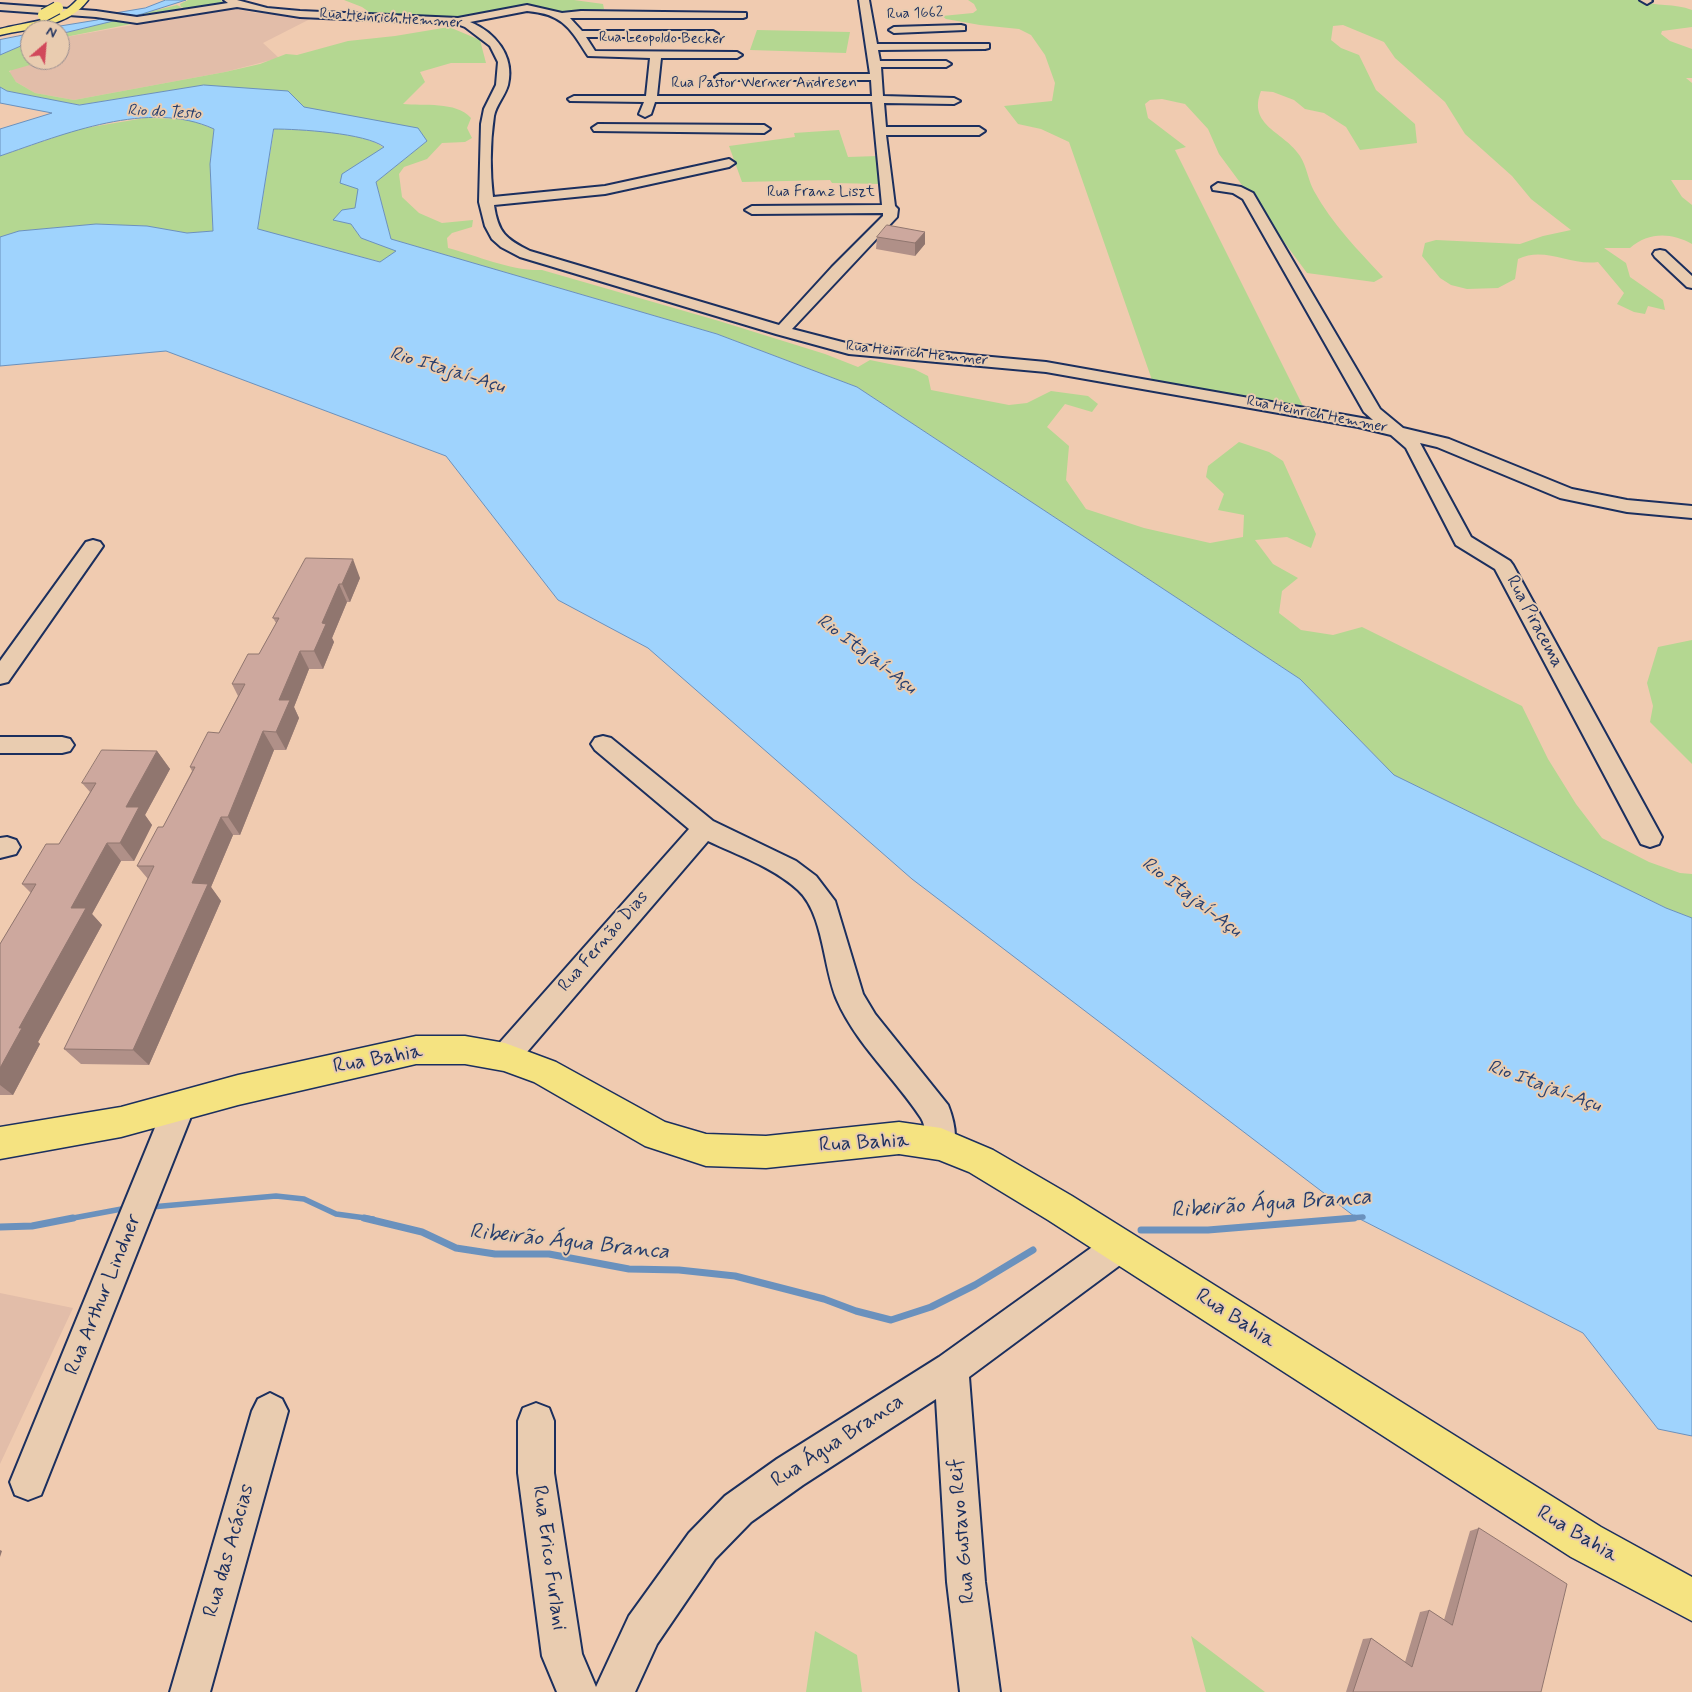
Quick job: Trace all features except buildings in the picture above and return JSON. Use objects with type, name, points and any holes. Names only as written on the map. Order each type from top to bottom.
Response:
[{"type":"main road","points":[[0,23],[71,0]]},
{"type":"main road","points":[[0,30],[50,20],[70,12],[82,0]]},
{"type":"main road","points":[[0,30],[47,8]]},
{"type":"main road","name":"Rua Bahia","points":[[0,1144],[121,1122],[178,1108],[238,1090],[416,1050],[465,1050],[505,1057],[544,1072],[657,1135],[706,1150],[766,1152],[899,1138],[940,1144],[981,1161],[1120,1246],[1586,1542],[1692,1600]]},
{"type":"street","points":[[782,331],[837,270],[890,217],[872,47],[877,30],[864,0]]},
{"type":"street","name":"Rua Heinrich Hemmer","points":[[0,8],[47,8],[126,19],[144,19],[232,3],[274,12],[458,21],[479,28],[488,34],[499,51],[502,64],[501,87],[489,111],[487,125],[486,202],[491,227],[497,237],[507,246],[525,254],[782,331],[849,349],[1046,368],[1393,430],[1466,451],[1566,494],[1627,506],[1692,512]]},
{"type":"street","name":"Rua Leopoldo Becker","points":[[458,21],[527,8],[538,9],[560,16],[572,23],[592,54],[737,55]]},
{"type":"street","points":[[560,16],[582,14],[743,15]]},
{"type":"street","points":[[707,55],[717,15]]},
{"type":"street","name":"Rua 1662","points":[[877,30],[961,28]]},
{"type":"street","points":[[580,34],[713,34]]},
{"type":"street","points":[[872,47],[985,46]]},
{"type":"street","points":[[639,128],[650,99],[656,55]]},
{"type":"street","points":[[720,77],[875,71],[946,64]]},
{"type":"street","name":"Rua Pastor Werner Andresen","points":[[574,99],[878,98],[954,101]]},
{"type":"street","points":[[598,128],[764,129]]},
{"type":"street","points":[[880,131],[979,131]]},
{"type":"street","points":[[486,202],[604,190],[728,163]]},
{"type":"street","name":"Rua Piracema","points":[[1218,188],[1236,190],[1248,196],[1373,412],[1414,445],[1464,540],[1503,565],[1650,837]]},
{"type":"street","name":"Rua Franz Liszt","points":[[752,210],[890,209]]},
{"type":"street","points":[[1660,254],[1692,284]]},
{"type":"street","points":[[0,677],[93,546]]},
{"type":"street","points":[[603,744],[704,828],[787,868],[807,883],[822,901],[850,998],[865,1023],[937,1114],[940,1144]]},
{"type":"street","points":[[0,745],[62,745]]},
{"type":"street","name":"Rua Fernão Dias","points":[[505,1057],[704,828]]},
{"type":"street","name":"Rua Arthur Lindner","points":[[28,1482],[176,1119],[178,1108]]},
{"type":"street","name":"Rua Água Branca","points":[[614,1692],[643,1630],[702,1546],[738,1509],[790,1472],[951,1369],[1120,1246]]},
{"type":"street","name":"Rua Gustavo Reif","points":[[951,1369],[966,1582],[980,1692]]},
{"type":"street","name":"Rua das Acácias","points":[[190,1692],[270,1411]]},
{"type":"street","name":"Rua Erico Furlani","points":[[536,1421],[536,1473],[562,1656],[578,1692]]},
{"type":"shaded area","points":[[230,8],[256,13],[316,16],[263,43],[279,58],[225,72],[74,100],[35,93],[16,82],[9,73],[12,69],[20,67],[20,70],[70,70],[70,36]]},
{"type":"shaded area","points":[[0,1293],[73,1308],[0,1464]]},
{"type":"green space","points":[[188,0],[221,0],[225,5],[186,11],[182,7],[128,19],[136,23],[70,36],[70,32],[177,5],[181,7],[180,4]]},
{"type":"green space","points":[[344,0],[574,0],[603,4],[604,9],[590,12],[559,13],[529,6],[452,18],[373,15],[362,7]]},
{"type":"green space","points":[[968,0],[1638,0],[1692,10],[1692,27],[1662,31],[1661,34],[1670,41],[1692,49],[1692,78],[1686,78],[1692,83],[1692,180],[1671,180],[1682,197],[1692,205],[1692,244],[1676,237],[1660,236],[1644,239],[1630,248],[1604,248],[1626,263],[1630,277],[1663,300],[1665,310],[1648,306],[1645,314],[1634,312],[1617,304],[1624,293],[1598,262],[1577,261],[1548,255],[1528,256],[1518,259],[1515,279],[1498,288],[1467,289],[1451,285],[1440,278],[1422,256],[1425,243],[1436,240],[1520,244],[1543,236],[1571,230],[1531,199],[1512,176],[1465,134],[1445,102],[1395,58],[1384,42],[1343,25],[1333,26],[1331,40],[1341,48],[1359,55],[1376,90],[1415,124],[1417,143],[1360,150],[1346,127],[1324,113],[1305,109],[1294,100],[1273,92],[1261,91],[1258,103],[1259,113],[1263,121],[1300,156],[1314,191],[1329,215],[1383,277],[1374,282],[1307,273],[1219,154],[1208,129],[1185,104],[1162,99],[1150,100],[1145,104],[1148,118],[1186,147],[1175,150],[1303,406],[1152,380],[1069,142],[1041,129],[1018,124],[1004,106],[1052,101],[1055,83],[1045,55],[1031,35],[1019,29],[980,25],[946,19],[942,16],[973,13],[977,10],[974,4]]},
{"type":"green space","points":[[449,27],[480,40],[486,63],[451,63],[420,72],[425,82],[403,104],[439,105],[457,109],[471,118],[467,128],[472,138],[465,142],[442,143],[427,159],[404,167],[399,174],[402,197],[419,213],[442,223],[473,220],[472,227],[452,233],[447,238],[448,248],[506,266],[542,270],[719,321],[825,354],[858,367],[870,360],[914,369],[928,376],[931,390],[1009,405],[1027,403],[1051,391],[1088,396],[1098,404],[1092,412],[1065,404],[1047,427],[1069,446],[1066,480],[1086,509],[1144,528],[1210,543],[1243,537],[1244,515],[1218,510],[1224,494],[1206,477],[1208,466],[1239,442],[1269,452],[1283,461],[1316,534],[1311,548],[1287,537],[1255,540],[1273,564],[1298,578],[1282,591],[1279,613],[1301,630],[1333,635],[1362,627],[1522,706],[1548,759],[1576,804],[1602,838],[1649,862],[1680,873],[1692,874],[1692,918],[1666,908],[1394,775],[1300,679],[857,387],[717,334],[391,239],[376,182],[427,141],[337,115],[204,85],[79,105],[7,91],[0,87],[0,55],[20,46],[20,68],[9,71],[16,82],[35,93],[74,100],[225,72],[260,64],[286,54],[297,55],[348,41],[395,36]]},
{"type":"green space","points":[[757,30],[850,32],[846,53],[750,50]]},
{"type":"green space","points":[[145,118],[188,119],[214,129],[210,164],[213,231],[187,233],[146,226],[96,224],[20,231],[0,237],[0,156],[79,129]]},
{"type":"green space","points":[[274,129],[332,132],[363,138],[384,148],[368,159],[355,208],[342,211],[334,220],[351,224],[361,238],[397,251],[381,262],[257,229]]},
{"type":"green space","points":[[839,130],[848,157],[878,156],[883,184],[832,183],[830,180],[742,182],[729,146],[795,137],[794,133]]},
{"type":"green space","points":[[1692,640],[1692,764],[1650,722],[1653,706],[1647,683],[1658,647]]},
{"type":"green space","points":[[815,1631],[857,1655],[862,1692],[806,1692]]},
{"type":"green space","points":[[1191,1636],[1265,1692],[1206,1692]]},
{"type":"water","points":[[166,0],[186,0],[142,14],[70,32],[70,24],[97,20],[115,13],[145,8]]},
{"type":"water","points":[[20,36],[20,46],[0,55],[0,40]]},
{"type":"water","points":[[204,85],[288,91],[304,107],[418,128],[427,141],[376,182],[391,239],[717,334],[857,387],[1300,679],[1394,775],[1666,908],[1692,918],[1692,1436],[1658,1429],[1583,1333],[1354,1216],[912,879],[648,648],[558,600],[446,456],[166,351],[0,366],[0,237],[19,231],[96,224],[147,226],[187,233],[213,231],[210,164],[214,129],[189,121],[162,117],[135,119],[79,130],[0,156],[0,129],[52,113],[0,103],[0,87],[7,91],[79,105]],"holes":[[[274,129],[348,135],[363,138],[384,147],[342,174],[340,183],[358,189],[355,208],[342,210],[333,220],[351,224],[361,238],[396,251],[380,262],[258,229]]]},
{"type":"waterway","name":"Ribeirão Água Branca","points":[[151,1207],[276,1196],[304,1199],[336,1214],[373,1219]]},
{"type":"waterway","name":"Ribeirão Água Branca","points":[[68,1219],[127,1208]]},
{"type":"waterway","name":"Ribeirão Água Branca","points":[[1339,1219],[1363,1217]]},
{"type":"waterway","name":"Ribeirão Água Branca","points":[[0,1227],[32,1226],[73,1218]]},
{"type":"waterway","name":"Ribeirão Água Branca","points":[[364,1218],[422,1232],[456,1248],[495,1254],[549,1254],[629,1269],[679,1270],[735,1276],[824,1299],[856,1311],[891,1320],[931,1307],[975,1285],[1033,1250]]},
{"type":"waterway","name":"Ribeirão Água Branca","points":[[1141,1230],[1208,1230],[1354,1218]]},
{"type":"water label","name":"Rio do Testo","points":[[164,113]]},
{"type":"water label","name":"Rio Itajaí-Açu","points":[[447,371]]},
{"type":"water label","name":"Rio Itajaí-Açu","points":[[866,655]]},
{"type":"water label","name":"Rio Itajaí-Açu","points":[[1191,898]]},
{"type":"water label","name":"Rio Itajaí-Açu","points":[[1544,1087]]}]
